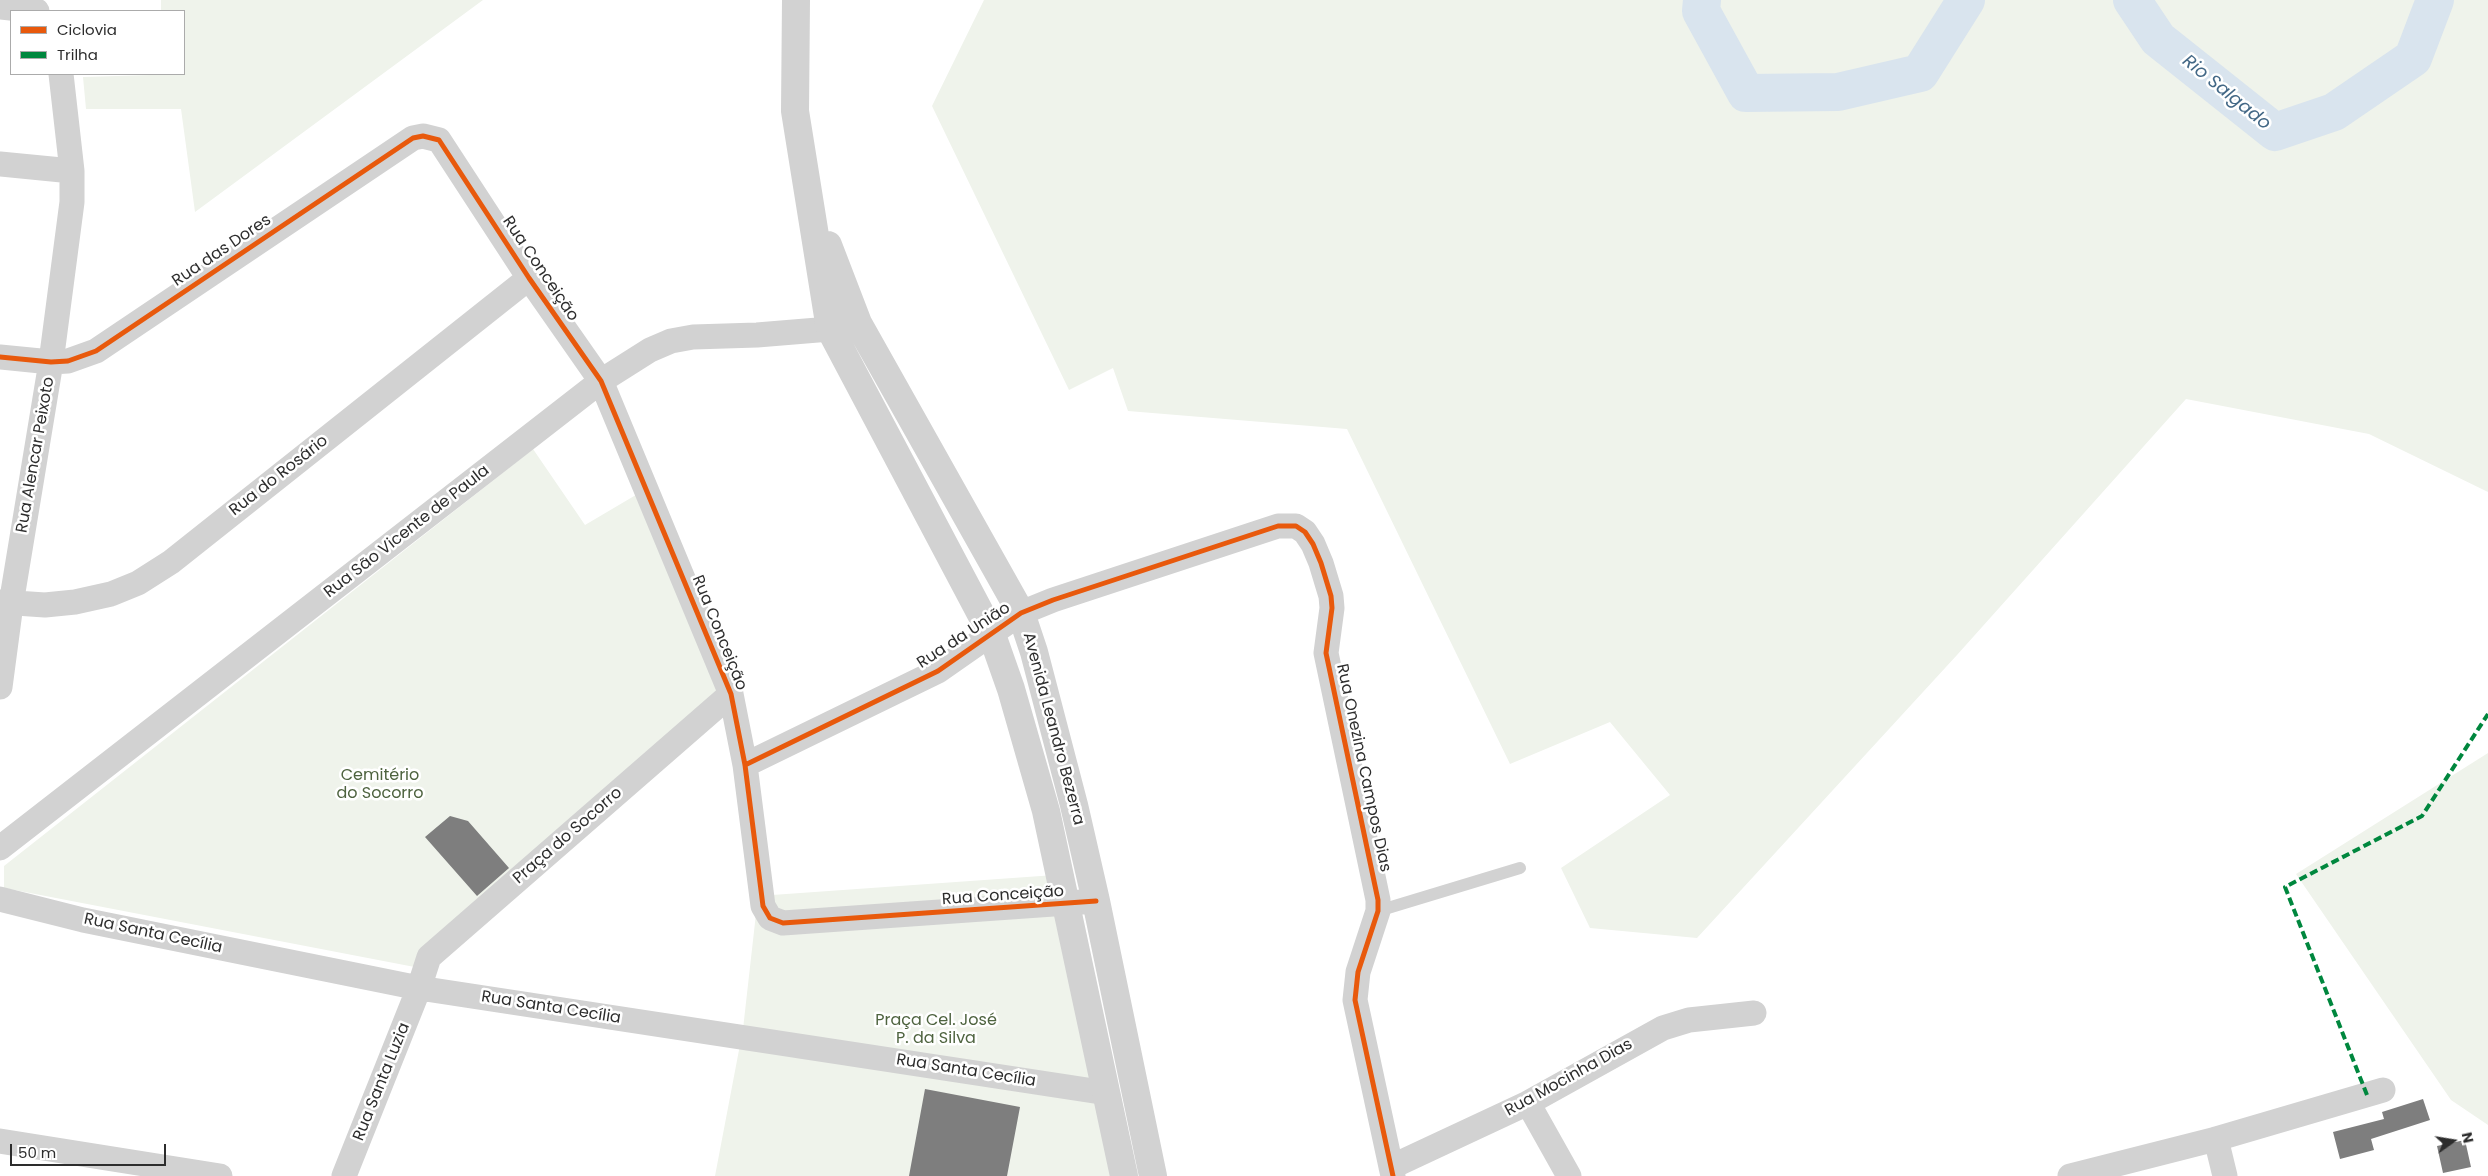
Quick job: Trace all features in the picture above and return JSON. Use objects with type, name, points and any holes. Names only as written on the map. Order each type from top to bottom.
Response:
[{"type":"street","name":"Avenida Leandro Bezerra","points":[[796,0],[795,111],[830,328],[992,635],[1011,689],[1046,811],[1068,904],[1124,1176]]},
{"type":"street","points":[[0,7],[28,10]]},
{"type":"street","name":"Rua Alencar Peixoto","points":[[0,687],[5,603],[52,362],[72,202],[72,171],[61,75]]},
{"type":"street","name":"Rua das Dores","points":[[0,356],[52,362],[68,361],[96,351],[413,138],[430,137],[439,140],[445,148]]},
{"type":"street","name":"Rua Conceição","points":[[445,148],[529,278],[602,381],[731,694],[745,765],[763,906],[770,918],[776,921],[791,923],[1096,901]]},
{"type":"street","points":[[0,164],[72,171]]},
{"type":"street","name":"Avenida Leandro Bezerra","points":[[805,178],[858,323],[1021,613],[1034,652],[1069,786],[1096,901],[1153,1176]]},
{"type":"street","name":"Rua do Rosário","points":[[5,603],[45,605],[75,602],[111,594],[138,583],[186,550],[529,278]]},
{"type":"street","name":"Rua São Vicente de Paula","points":[[0,848],[602,381],[650,350],[671,341],[693,337],[830,328],[858,323]]},
{"type":"street","name":"Rua da União","points":[[745,765],[938,671],[1021,613],[1053,600],[1278,526],[1296,526],[1305,532],[1313,544]]},
{"type":"street","name":"Rua Onezina Campos Dias","points":[[1313,544],[1331,596],[1332,608],[1326,653],[1378,900],[1378,911]]},
{"type":"street","name":"Praça do Socorro","points":[[420,988],[429,958],[731,694]]},
{"type":"street","name":"Rua Santa Cecília","points":[[0,899],[83,920],[420,988],[1106,1093]]},
{"type":"street","points":[[1378,911],[1358,972],[1355,1000],[1392,1171]]},
{"type":"street","name":"Rua Santa Luzia","points":[[344,1176],[420,988]]},
{"type":"street","name":"Rua Mocinha Dias","points":[[1392,1171],[1528,1103],[1663,1028],[1689,1020],[1754,1013]]},
{"type":"street","points":[[2070,1176],[2216,1139],[2383,1090]]},
{"type":"street","points":[[1528,1103],[1569,1176]]},
{"type":"street","points":[[2216,1139],[2224,1176]]},
{"type":"street","points":[[0,1141],[220,1176]]},
{"type":"lane","points":[[1378,911],[1520,868]]},
{"type":"green space","points":[[161,0],[483,0],[195,212],[181,109],[86,109],[83,77],[185,75],[185,10],[161,10]]},
{"type":"green space","points":[[984,0],[2488,0],[2488,492],[2369,434],[2186,399],[1957,655],[1697,938],[1590,928],[1561,868],[1670,795],[1610,722],[1510,764],[1347,429],[1128,411],[1113,368],[1069,390],[932,106]]},
{"type":"green space","name":"Cemitério do Socorro","points":[[533,449],[585,525],[646,489],[721,703],[425,969],[4,888],[4,866]]},
{"type":"green space","points":[[2488,753],[2488,1125],[2451,1100],[2296,874]]},
{"type":"green space","name":"Praça Cel. José P. da Silva","points":[[1055,875],[1116,1176],[715,1176],[743,1029],[758,896]]},
{"type":"building","points":[[450,816],[468,821],[509,868],[477,896],[425,837]]},
{"type":"building","points":[[925,1089],[1020,1107],[1007,1176],[909,1176]]},
{"type":"building","points":[[2423,1099],[2430,1120],[2371,1139],[2374,1150],[2340,1159],[2333,1132],[2384,1119],[2382,1112]]},
{"type":"building","points":[[2465,1140],[2471,1167],[2443,1173],[2437,1146]]},
{"type":"waterway","name":"Rio Salgado","points":[[1702,0],[1701,11],[1746,93],[1838,92],[1920,73],[1966,0]]},
{"type":"waterway","name":"Rio Salgado","points":[[2132,0],[2158,39],[2275,132],[2334,112],[2413,58],[2435,0]]},
{"type":"marked path","points":[[2367,1095],[2285,887],[2422,816],[2488,714]]},
{"type":"cycle path","points":[[0,357],[51,362],[68,361],[96,351],[413,138],[423,136],[439,140],[529,278],[601,381],[731,694],[745,765],[763,906],[770,918],[783,923],[1096,901]]},
{"type":"cycle path","points":[[745,765],[938,671],[1021,613],[1053,600],[1278,526],[1296,526],[1305,532],[1313,544],[1331,596],[1332,608],[1326,653],[1378,900],[1378,911],[1358,972],[1355,1000],[1393,1176]]}]
